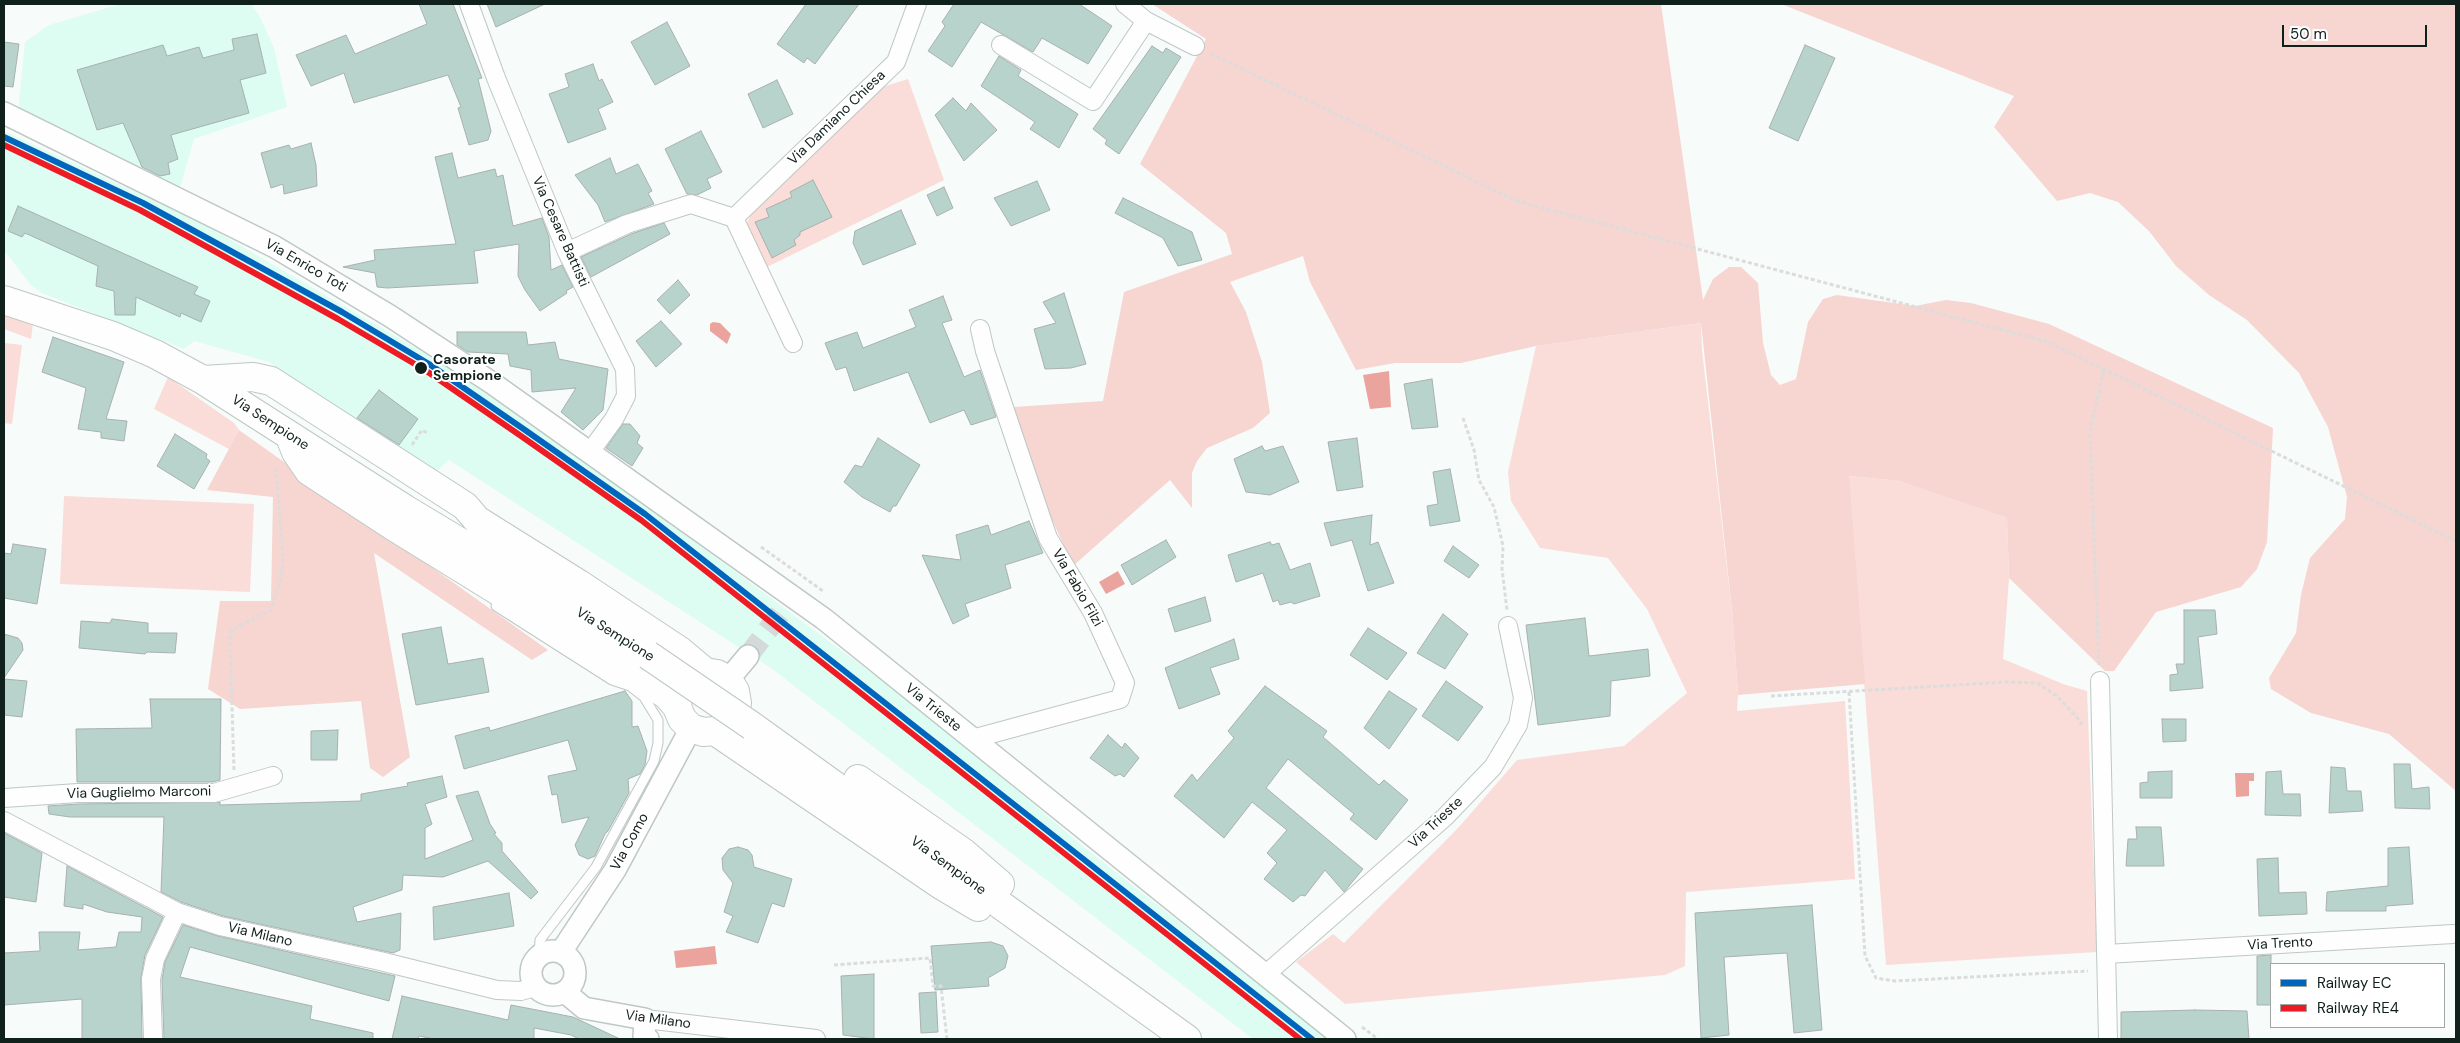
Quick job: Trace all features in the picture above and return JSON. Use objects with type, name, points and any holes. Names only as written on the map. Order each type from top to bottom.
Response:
[{"type":"main road","name":"Via Sempione","points":[[4,300],[113,336],[155,354],[202,380],[405,509],[648,655],[752,726],[1187,1039]]},
{"type":"main road","points":[[202,380],[253,377],[271,381],[466,506],[476,520],[580,584],[680,651],[964,853],[1043,920],[1054,944]]},
{"type":"main road","points":[[290,435],[296,452],[309,471],[427,552],[667,695],[695,722],[941,885],[986,912],[1013,914]]},
{"type":"main road","points":[[692,676],[722,681],[737,703],[734,715],[726,725],[695,722],[678,695],[683,684],[692,676]]},
{"type":"street","name":"Via Cesare Battisti","points":[[469,4],[496,78],[566,252],[625,369],[626,396],[614,419],[590,452]]},
{"type":"street","name":"Via Damiano Chiesa","points":[[734,218],[896,62],[917,4]]},
{"type":"street","points":[[1125,4],[1146,21],[1195,46]]},
{"type":"street","points":[[1002,45],[1093,101],[1146,21]]},
{"type":"street","name":"Via Enrico Toti","points":[[4,113],[300,262],[390,316],[492,383],[590,452]]},
{"type":"street","points":[[566,252],[627,224],[691,204],[734,218],[793,344]]},
{"type":"street","name":"Via Fabio Filzi","points":[[972,740],[1120,699],[1125,683],[1093,613],[1048,538],[985,351],[980,329]]},
{"type":"street","name":"Via Trieste","points":[[590,452],[972,740],[1345,1039]]},
{"type":"street","name":"Via Trieste","points":[[1266,976],[1445,817],[1493,767],[1518,725],[1523,698],[1508,626]]},
{"type":"street","points":[[722,681],[748,656]]},
{"type":"street","points":[[2100,681],[2108,1039]]},
{"type":"street","name":"Via Como","points":[[561,952],[586,896],[615,870],[695,722]]},
{"type":"street","name":"Via Guglielmo Marconi","points":[[4,798],[78,793],[214,793],[273,776]]},
{"type":"street","name":"Via Milano","points":[[4,821],[103,875],[177,912],[220,926],[380,961],[497,990],[521,991],[536,988]]},
{"type":"street","points":[[153,1039],[151,979],[155,959],[177,912]]},
{"type":"street","name":"Via Trento","points":[[2106,962],[2453,934]]},
{"type":"street","points":[[550,951],[561,952],[572,959],[576,971],[574,983],[566,993],[550,995],[536,988],[531,977],[532,965],[539,956],[550,951]]},
{"type":"street","name":"Via Milano","points":[[566,993],[584,1008],[646,1029],[816,1039]]},
{"type":"lane","points":[[485,598],[612,680],[630,686],[644,697],[658,720],[658,743],[654,761],[596,866],[586,896],[540,940],[539,956]]},
{"type":"path","points":[[1195,46],[1517,201],[2048,342],[2456,541]]},
{"type":"path","points":[[2100,681],[2090,432],[2104,369]]},
{"type":"path","points":[[1463,418],[1474,450],[1478,480],[1494,507],[1503,546],[1502,569],[1508,626]]},
{"type":"path","points":[[236,786],[231,715],[230,639],[232,629],[272,610],[281,578],[282,547],[276,458]]},
{"type":"path","points":[[1771,696],[2007,682],[2037,683],[2057,696],[2076,716],[2102,758]]},
{"type":"path","points":[[1849,692],[1865,956],[1876,978],[1895,981],[2106,962]]},
{"type":"path","points":[[834,966],[930,958],[932,986],[941,986],[947,1039]]},
{"type":"shaded area","points":[[121,4],[251,4],[260,17],[274,48],[287,107],[194,139],[179,191],[18,113],[25,42],[49,25]]},
{"type":"shaded area","points":[[1152,4],[1661,4],[1703,300],[1713,279],[1729,267],[1741,267],[1758,283],[1763,343],[1771,375],[1780,385],[1796,379],[1808,322],[1823,299],[1837,295],[1915,306],[1946,300],[1971,303],[2049,324],[2273,428],[2267,542],[2257,569],[2241,587],[2156,612],[2114,671],[2105,671],[2009,578],[2007,518],[1899,481],[1849,476],[1865,684],[1738,695],[1733,620],[1701,323],[1536,346],[1461,363],[1395,363],[1356,370],[1310,282],[1303,256],[1230,282],[1246,312],[1262,362],[1270,413],[1253,428],[1207,448],[1197,461],[1192,473],[1192,508],[1170,480],[1073,566],[1042,497],[1014,407],[1103,401],[1124,292],[1232,254],[1226,233],[1140,164],[1206,39]]},
{"type":"shaded area","points":[[1781,4],[2456,4],[2456,791],[2389,734],[2311,713],[2271,689],[2269,678],[2296,633],[2301,595],[2310,558],[2345,519],[2347,497],[2328,427],[2299,373],[2247,320],[2209,295],[2176,266],[2149,231],[2118,202],[2090,193],[2057,201],[1994,127],[2014,96]]},
{"type":"shaded area","points":[[908,79],[944,180],[765,268],[750,238],[747,223],[753,209],[879,88]]},
{"type":"shaded area","points":[[4,131],[200,222],[474,382],[625,490],[923,711],[1085,848],[1328,1039],[1253,1039],[771,668],[449,460],[435,473],[336,410],[269,362],[194,341],[184,349],[42,293],[30,284],[4,250]]},
{"type":"shaded area","points":[[4,312],[33,323],[31,339],[4,329]]},
{"type":"shaded area","points":[[713,322],[720,323],[731,334],[727,344],[710,331],[710,324]]},
{"type":"shaded area","points":[[1701,323],[1702,350],[1733,620],[1738,695],[1737,711],[1845,701],[1855,879],[1686,892],[1685,966],[1665,975],[1345,1004],[1296,962],[1333,934],[1344,943],[1459,827],[1517,760],[1624,746],[1687,693],[1647,609],[1608,558],[1540,548],[1511,501],[1508,472],[1536,346]]},
{"type":"shaded area","points":[[4,343],[22,345],[12,424],[4,423]]},
{"type":"shaded area","points":[[1389,371],[1391,407],[1370,409],[1363,375]]},
{"type":"shaded area","points":[[168,377],[234,423],[239,430],[229,449],[154,409]]},
{"type":"shaded area","points":[[239,430],[548,650],[532,660],[374,553],[410,757],[383,777],[370,768],[361,701],[240,709],[208,689],[220,601],[271,601],[273,497],[207,490]]},
{"type":"shaded area","points":[[1848,476],[1899,481],[2007,518],[2009,578],[2003,659],[2063,684],[2087,691],[2097,952],[1886,965]]},
{"type":"shaded area","points":[[64,496],[254,504],[250,592],[60,584]]},
{"type":"shaded area","points":[[1118,571],[1125,584],[1106,594],[1099,582]]},
{"type":"shaded area","points":[[2235,773],[2254,773],[2254,781],[2249,781],[2249,796],[2236,797]]},
{"type":"shaded area","points":[[715,946],[717,964],[676,968],[674,951]]},
{"type":"building","points":[[419,4],[453,4],[482,78],[478,79],[491,131],[488,140],[469,145],[458,108],[461,107],[448,75],[354,103],[344,73],[311,86],[296,55],[346,35],[355,54],[427,24]]},
{"type":"building","points":[[487,4],[545,4],[496,27]]},
{"type":"building","points":[[806,4],[859,4],[815,64],[807,58],[804,63],[777,44]]},
{"type":"building","points":[[954,4],[1079,4],[1112,26],[1088,64],[1042,38],[1033,52],[981,22],[952,67],[928,51],[945,26],[942,22]]},
{"type":"building","points":[[667,22],[690,66],[655,85],[631,42]]},
{"type":"building","points":[[257,34],[266,73],[240,80],[249,113],[171,135],[178,159],[168,163],[170,174],[160,176],[142,167],[123,123],[97,130],[77,70],[163,45],[167,56],[199,47],[203,58],[234,50],[232,39]]},
{"type":"building","points":[[4,42],[19,44],[13,87],[4,86]]},
{"type":"building","points":[[1805,45],[1835,58],[1798,141],[1769,128]]},
{"type":"building","points":[[1152,46],[1163,53],[1166,48],[1181,57],[1119,154],[1105,144],[1107,140],[1093,129]]},
{"type":"building","points":[[999,56],[1021,70],[1018,76],[1078,114],[1059,148],[1030,129],[1035,122],[981,86]]},
{"type":"building","points":[[593,64],[599,81],[602,79],[613,102],[598,109],[606,129],[568,143],[549,94],[569,87],[565,74]]},
{"type":"building","points":[[777,80],[793,114],[763,128],[748,94]]},
{"type":"building","points":[[953,98],[966,111],[971,103],[997,130],[964,161],[935,115]]},
{"type":"building","points":[[701,131],[722,172],[707,179],[711,188],[697,195],[687,194],[665,149]]},
{"type":"building","points":[[311,143],[316,165],[317,186],[284,194],[283,184],[271,188],[261,153],[289,145],[291,149]]},
{"type":"building","points":[[452,153],[458,178],[495,169],[497,177],[503,175],[513,226],[542,218],[549,237],[551,270],[562,265],[573,287],[566,291],[567,293],[540,311],[525,290],[518,276],[519,244],[474,251],[478,283],[377,287],[375,273],[343,267],[375,260],[374,250],[456,244],[435,157]]},
{"type":"building","points":[[610,158],[616,174],[638,164],[652,191],[648,193],[654,204],[605,222],[598,205],[575,175]]},
{"type":"building","points":[[813,180],[832,217],[800,232],[800,235],[794,240],[796,245],[772,258],[755,222],[769,217],[766,209],[792,197],[790,192]]},
{"type":"building","points":[[1037,181],[1050,210],[1011,226],[994,198]]},
{"type":"building","points":[[944,187],[953,208],[937,216],[927,195]]},
{"type":"building","points":[[1123,198],[1192,232],[1202,260],[1178,266],[1163,238],[1115,213]]},
{"type":"building","points":[[18,206],[198,287],[194,294],[210,301],[201,322],[181,313],[180,317],[136,297],[135,315],[115,315],[114,291],[96,286],[98,266],[25,233],[22,237],[8,231]]},
{"type":"building","points":[[901,210],[916,244],[863,265],[853,243],[855,231]]},
{"type":"building","points":[[664,223],[670,234],[591,277],[581,257],[631,234]]},
{"type":"building","points":[[678,280],[690,295],[670,314],[657,300]]},
{"type":"building","points":[[1064,293],[1086,364],[1071,368],[1045,369],[1034,329],[1056,323],[1043,302]]},
{"type":"building","points":[[943,296],[952,320],[942,323],[964,377],[980,370],[996,417],[971,425],[964,410],[930,423],[908,372],[854,391],[846,367],[836,370],[825,343],[857,332],[863,348],[916,327],[909,310]]},
{"type":"building","points":[[661,321],[682,344],[656,367],[636,341]]},
{"type":"building","points":[[457,332],[526,332],[528,345],[555,342],[559,359],[608,369],[603,410],[583,430],[561,412],[576,388],[532,392],[531,370],[510,366],[508,354],[468,352],[457,345]]},
{"type":"building","points":[[53,337],[124,362],[106,419],[127,421],[124,441],[101,438],[101,432],[78,429],[86,388],[42,372]]},
{"type":"building","points":[[1432,379],[1438,427],[1412,429],[1404,384]]},
{"type":"building","points":[[379,390],[418,419],[399,445],[357,418]]},
{"type":"building","points":[[623,424],[630,424],[640,436],[637,443],[643,448],[632,466],[606,448]]},
{"type":"building","points":[[175,434],[207,454],[206,458],[210,461],[194,489],[157,466]]},
{"type":"building","points":[[878,438],[920,465],[896,506],[893,506],[890,512],[862,497],[844,482],[855,465],[862,467]]},
{"type":"building","points":[[1357,438],[1363,487],[1337,491],[1328,442]]},
{"type":"building","points":[[1262,446],[1265,451],[1283,446],[1299,482],[1270,495],[1246,492],[1234,459]]},
{"type":"building","points":[[1450,469],[1460,521],[1430,526],[1427,506],[1438,504],[1433,472]]},
{"type":"building","points":[[1372,515],[1370,545],[1378,542],[1394,583],[1368,591],[1352,540],[1331,546],[1324,523]]},
{"type":"building","points":[[1029,521],[1043,553],[1005,565],[1011,588],[965,604],[969,616],[953,624],[922,555],[961,560],[956,535],[988,525],[991,535]]},
{"type":"building","points":[[1166,540],[1176,557],[1132,585],[1121,565]]},
{"type":"building","points":[[1270,542],[1272,545],[1279,543],[1290,570],[1310,563],[1320,596],[1294,604],[1291,602],[1280,605],[1278,600],[1273,602],[1263,573],[1236,582],[1228,555]]},
{"type":"building","points":[[13,544],[46,549],[37,604],[4,598],[4,553],[11,554]]},
{"type":"building","points":[[1453,546],[1479,565],[1469,578],[1444,561]]},
{"type":"building","points":[[1205,597],[1211,621],[1175,632],[1168,609]]},
{"type":"building","points":[[2184,610],[2215,610],[2217,634],[2198,637],[2203,688],[2170,691],[2170,675],[2178,674],[2176,664],[2184,664]]},
{"type":"building","points":[[1443,614],[1468,634],[1445,669],[1417,653]]},
{"type":"building","points":[[1585,618],[1589,656],[1648,649],[1650,676],[1611,681],[1610,716],[1538,725],[1526,625]]},
{"type":"building","points":[[112,619],[148,623],[148,633],[177,633],[175,653],[147,652],[145,654],[79,648],[81,621],[110,623]]},
{"type":"building","points":[[441,627],[448,664],[483,658],[489,692],[416,705],[402,634]]},
{"type":"building","points":[[1368,628],[1407,653],[1387,680],[1350,655]]},
{"type":"building","points":[[4,634],[18,638],[22,643],[23,650],[4,678]]},
{"type":"building","points":[[1234,639],[1239,659],[1210,668],[1220,694],[1179,709],[1165,668]]},
{"type":"building","points":[[4,679],[27,681],[22,717],[4,715]]},
{"type":"building","points":[[1446,681],[1483,707],[1458,741],[1422,716]]},
{"type":"building","points":[[1265,686],[1327,731],[1323,737],[1379,785],[1384,780],[1408,800],[1376,840],[1350,819],[1354,814],[1288,759],[1266,788],[1363,869],[1344,892],[1325,870],[1305,896],[1301,895],[1293,902],[1264,879],[1277,863],[1267,853],[1287,830],[1252,802],[1224,838],[1174,796],[1192,774],[1197,781],[1234,738],[1228,731]]},
{"type":"building","points":[[625,691],[632,701],[632,727],[638,726],[647,751],[645,765],[640,774],[628,779],[629,793],[605,834],[595,856],[588,859],[579,855],[575,845],[589,817],[562,823],[557,794],[552,795],[548,776],[577,770],[568,740],[464,769],[455,736],[489,727],[490,731]]},
{"type":"building","points":[[1389,691],[1417,709],[1389,749],[1364,728]]},
{"type":"building","points":[[150,699],[221,699],[220,780],[212,782],[77,782],[76,729],[152,728]]},
{"type":"building","points":[[2162,719],[2186,719],[2186,741],[2163,742]]},
{"type":"building","points":[[338,730],[337,760],[311,760],[311,731]]},
{"type":"building","points":[[1108,735],[1122,748],[1125,743],[1139,758],[1124,777],[1120,774],[1115,776],[1090,758]]},
{"type":"building","points":[[2394,764],[2410,764],[2412,789],[2429,787],[2430,809],[2395,808]]},
{"type":"building","points":[[2331,767],[2345,768],[2347,791],[2361,791],[2363,811],[2329,813]]},
{"type":"building","points":[[2172,771],[2172,798],[2140,798],[2140,783],[2148,782],[2148,772]]},
{"type":"building","points":[[2281,771],[2283,794],[2300,794],[2301,816],[2265,815],[2266,772]]},
{"type":"building","points":[[442,776],[447,797],[425,804],[432,824],[425,828],[425,859],[473,840],[456,796],[478,791],[490,824],[496,833],[494,834],[502,843],[502,851],[538,892],[531,899],[488,861],[443,877],[403,875],[402,890],[353,907],[357,922],[401,913],[400,950],[393,953],[223,916],[181,902],[161,892],[164,817],[70,817],[49,814],[48,806],[220,802],[220,805],[361,801],[361,794],[408,786],[407,783]]},
{"type":"building","points":[[2136,827],[2161,827],[2164,866],[2126,866],[2128,839],[2137,839]]},
{"type":"building","points":[[4,833],[42,853],[36,902],[4,897]]},
{"type":"building","points":[[738,847],[748,850],[752,855],[754,867],[792,879],[784,907],[772,903],[758,943],[726,932],[733,916],[724,912],[733,883],[723,870],[722,858],[729,849]]},
{"type":"building","points":[[2409,847],[2413,904],[2386,906],[2386,911],[2326,911],[2327,892],[2388,886],[2388,848]]},
{"type":"building","points":[[2278,858],[2279,893],[2306,892],[2307,914],[2259,916],[2257,859]]},
{"type":"building","points":[[67,866],[163,917],[145,955],[141,977],[142,1039],[82,1039],[82,999],[4,1005],[4,953],[40,951],[39,932],[80,932],[78,950],[116,947],[119,932],[141,932],[142,917],[107,912],[83,904],[83,909],[64,906]]},
{"type":"building","points":[[509,893],[514,926],[434,940],[433,907]]},
{"type":"building","points":[[1812,905],[1822,1030],[1794,1033],[1787,953],[1724,957],[1729,1035],[1701,1038],[1695,913]]},
{"type":"building","points":[[183,925],[218,936],[395,976],[389,1001],[190,947],[180,977],[312,1006],[310,1019],[373,1033],[373,1039],[164,1039],[162,980],[165,962]]},
{"type":"building","points":[[991,942],[1003,946],[1008,956],[1005,968],[988,978],[989,986],[935,990],[931,946]]},
{"type":"building","points":[[2271,955],[2270,1005],[2257,1005],[2257,956]]},
{"type":"building","points":[[874,974],[874,1039],[843,1035],[841,976]]},
{"type":"building","points":[[936,992],[938,1032],[921,1033],[919,993]]},
{"type":"building","points":[[402,996],[508,1020],[511,1005],[573,1017],[620,1039],[579,1039],[571,1035],[534,1028],[534,1039],[434,1039],[419,1036],[418,1039],[392,1039]]},
{"type":"building","points":[[2247,1011],[2249,1039],[2121,1039],[2121,1012]]},
{"type":"tunnel","points":[[748,656],[786,606]]},
{"type":"rail line","name":"EC","points":[[4,137],[143,203],[342,312],[429,364],[525,430],[645,514],[1312,1039]]},
{"type":"rail line","name":"RE4","points":[[4,145],[140,210],[338,319],[425,370],[521,436],[641,520],[1300,1039]]},
{"type":"place","name":"Casorate Sempione","points":[[421,368]]}]
